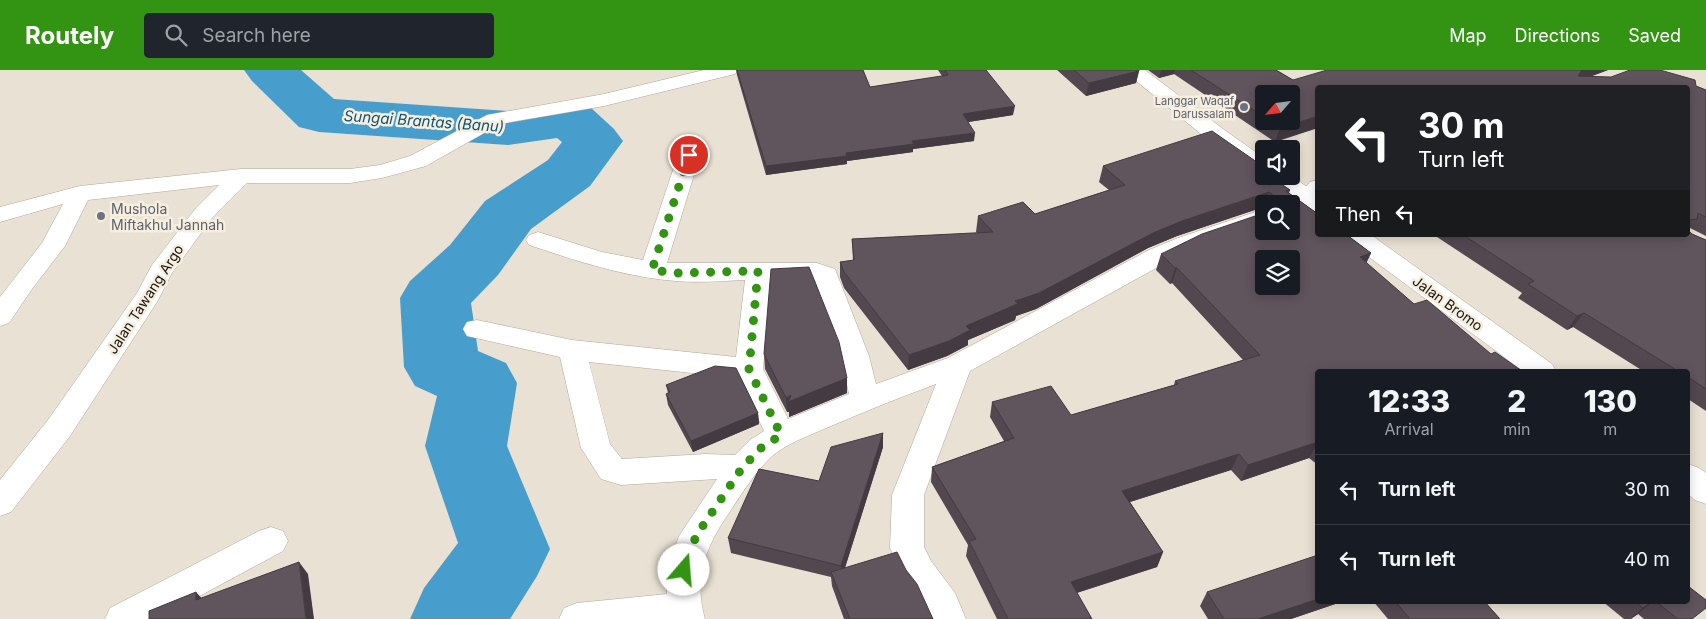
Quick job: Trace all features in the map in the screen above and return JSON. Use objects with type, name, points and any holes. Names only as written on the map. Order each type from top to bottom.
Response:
[{"type":"street","points":[[0,215],[80,193],[240,176],[350,176],[374,173],[418,161],[494,120],[524,113],[604,100],[728,70]]},
{"type":"street","points":[[1133,70],[1215,134],[1255,162]]},
{"type":"street","points":[[652,270],[689,155]]},
{"type":"street","name":"Jalan Tawang Argo","points":[[0,503],[59,428],[148,296],[161,271],[204,213],[240,176]]},
{"type":"street","points":[[1287,185],[1309,201]]},
{"type":"street","points":[[0,317],[23,283],[53,246],[80,193]]},
{"type":"street","points":[[577,619],[685,613],[684,570],[696,536],[742,468],[761,448],[781,435],[865,399],[958,365],[1158,256],[1187,243],[1255,219]]},
{"type":"street","name":"Jalan Bromo","points":[[1358,237],[1539,369]]},
{"type":"street","points":[[538,240],[599,259],[652,270],[677,273],[817,271],[826,275],[855,356],[865,399]]},
{"type":"street","points":[[758,271],[749,369],[781,435]]},
{"type":"street","points":[[477,329],[572,350],[749,369]]},
{"type":"street","points":[[572,350],[596,448],[612,470],[621,472],[705,466],[742,468]]},
{"type":"street","points":[[948,619],[942,604],[919,572],[908,548],[908,496],[958,365]]},
{"type":"street","points":[[1690,479],[1706,491]]},
{"type":"street","points":[[123,619],[271,541]]},
{"type":"building","points":[[737,70],[863,70],[870,87],[948,75],[945,70],[986,70],[1015,106],[963,114],[975,133],[912,141],[914,144],[846,153],[847,156],[766,166]]},
{"type":"building","points":[[1074,70],[1139,70],[1139,71],[1089,83]]},
{"type":"building","points":[[1191,70],[1276,70],[1293,80],[1327,70],[1582,70],[1578,76],[1611,77],[1630,70],[1660,70],[1695,80],[1696,86],[1706,90],[1706,217],[1698,213],[1697,219],[1690,220],[1690,85],[1315,85],[1315,117],[1300,122],[1300,85],[1255,85],[1255,111]]},
{"type":"building","points":[[1212,131],[1255,161],[1255,185],[1283,185],[1290,190],[1286,191],[1292,195],[1272,195],[1269,192],[1255,195],[1255,197],[1182,221],[1153,233],[1039,293],[1015,301],[1018,304],[966,326],[970,330],[949,341],[909,355],[844,272],[840,262],[854,260],[852,239],[993,232],[978,216],[1023,202],[1035,214],[1125,185],[1103,166]]},
{"type":"building","points":[[1300,201],[1315,212],[1315,237],[1350,237],[1371,253],[1360,257],[1414,304],[1427,300],[1491,354],[1495,352],[1519,369],[1315,369],[1315,443],[1248,465],[1239,454],[1122,491],[1163,552],[1071,582],[1092,619],[1008,619],[969,541],[976,539],[932,467],[1014,438],[992,402],[1051,386],[1071,415],[1178,384],[1175,381],[1260,355],[1177,268],[1161,254],[1202,234],[1255,216],[1255,240],[1300,240]]},
{"type":"building","points":[[1690,232],[1706,240],[1706,389],[1690,378],[1690,369],[1675,369],[1584,313],[1577,316],[1528,284],[1534,281],[1466,237],[1690,237]]},
{"type":"building","points":[[809,267],[839,342],[847,378],[788,402],[791,395],[786,398],[764,354],[771,269]]},
{"type":"building","points":[[715,366],[736,368],[758,413],[691,441],[666,394],[670,392],[666,385]]},
{"type":"building","points":[[883,433],[841,566],[728,538],[759,469],[819,481],[831,447]]},
{"type":"building","points":[[897,552],[906,570],[917,584],[933,619],[850,619],[831,572]]},
{"type":"building","points":[[1315,556],[1315,600],[1258,619],[1224,619],[1207,592]]},
{"type":"building","points":[[299,562],[306,619],[149,619],[149,611],[196,592],[196,600]]},
{"type":"building","points":[[1690,588],[1706,600],[1706,608],[1692,619],[1678,619],[1659,604],[1690,604]]},
{"type":"building","points":[[1398,604],[1487,604],[1500,619],[1410,619]]},
{"type":"building","points":[[1638,604],[1649,604],[1643,608]]},
{"type":"waterway","name":"Sungai Brantas (Banu)","points":[[270,70],[319,115],[508,128],[570,119],[594,141],[569,173],[508,215],[474,260],[435,298],[442,367],[479,383],[466,446],[505,549],[458,619]]},
{"type":"place","name":"Langgar Waqaf Darussalam","points":[[1244,107]]},
{"type":"place","name":"Mushola Miftakhul Jannah","points":[[101,216]]},
{"type":"route","points":[[684,570],[696,536],[742,468],[761,448],[781,435],[749,369],[758,271],[677,273],[652,270],[689,155]]}]
